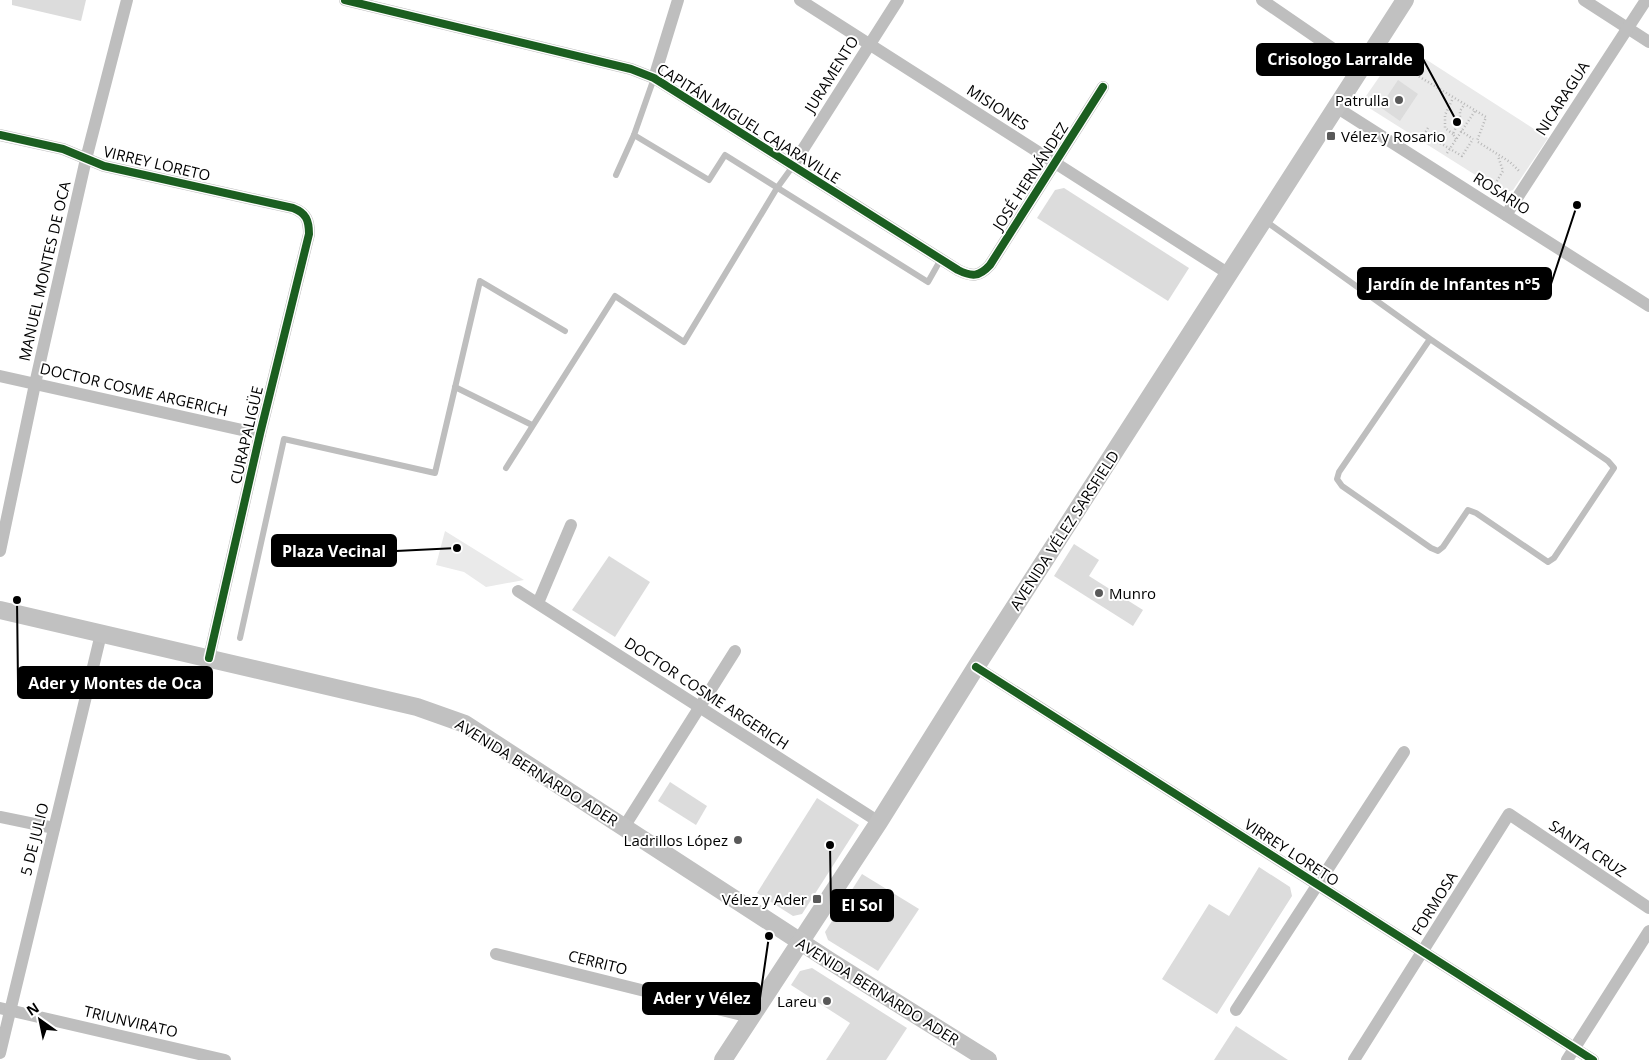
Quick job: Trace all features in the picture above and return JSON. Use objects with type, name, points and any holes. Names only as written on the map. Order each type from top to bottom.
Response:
[{"type":"main road","name":"AVENIDA VÉLEZ SARSFIELD","points":[[723,1060],[879,822],[976,667],[1406,0]]},
{"type":"main road","name":"AVENIDA BERNARDO ADER","points":[[0,610],[417,707],[465,724],[800,942],[988,1060]]},
{"type":"street","name":"MANUEL MONTES DE OCA","points":[[0,551],[35,384],[86,159],[127,0]]},
{"type":"street","name":"CAPITÁN MIGUEL CAJARAVILLE","points":[[345,0],[374,3],[631,69],[654,78],[941,259],[966,274],[975,275]]},
{"type":"street","points":[[654,78],[678,0]]},
{"type":"street","name":"MISIONES","points":[[800,0],[1229,274]]},
{"type":"street","name":"JURAMENTO","points":[[793,166],[898,0]]},
{"type":"street","points":[[1262,0],[1361,68]]},
{"type":"street","points":[[1584,0],[1649,42]]},
{"type":"street","name":"NICARAGUA","points":[[1506,215],[1646,0]]},
{"type":"street","name":"JOSÉ HERNÁNDEZ","points":[[975,275],[983,272],[990,265],[1103,87]]},
{"type":"street","name":"ROSARIO","points":[[1336,107],[1649,306]]},
{"type":"street","name":"VIRREY LORETO","points":[[0,135],[63,149],[104,166],[293,208],[307,218]]},
{"type":"street","name":"CURAPALIGÜE","points":[[209,658],[260,434],[309,234],[307,218]]},
{"type":"street","name":"DOCTOR COSME ARGERICH","points":[[0,376],[260,434]]},
{"type":"street","points":[[538,603],[571,525]]},
{"type":"street","name":"DOCTOR COSME ARGERICH","points":[[518,591],[698,708],[879,822]]},
{"type":"street","name":"5 DE JULIO","points":[[0,1052],[5,1009],[54,828],[101,634]]},
{"type":"street","points":[[624,827],[735,651]]},
{"type":"street","name":"VIRREY LORETO","points":[[976,667],[1592,1060]]},
{"type":"street","points":[[1236,1010],[1404,752]]},
{"type":"street","name":"SANTA CRUZ","points":[[1509,814],[1649,908]]},
{"type":"street","name":"FORMOSA","points":[[1354,1060],[1509,814]]},
{"type":"street","points":[[0,817],[54,828]]},
{"type":"street","points":[[1567,1060],[1649,931]]},
{"type":"street","name":"CERRITO","points":[[496,954],[750,1017]]},
{"type":"street","name":"TRIUNVIRATO","points":[[5,1009],[225,1060]]},
{"type":"lane","points":[[616,175],[634,135],[654,78]]},
{"type":"lane","points":[[634,135],[709,180],[724,156],[928,282],[941,259]]},
{"type":"lane","points":[[506,468],[614,296],[684,342],[776,188],[793,166]]},
{"type":"lane","points":[[1263,220],[1614,468],[1554,558],[1548,562],[1476,513],[1468,510],[1443,547],[1438,551],[1342,486],[1337,479],[1339,472],[1430,339]]},
{"type":"lane","points":[[240,638],[284,439],[435,473],[480,282],[565,331]]},
{"type":"lane","points":[[455,387],[532,426]]},
{"type":"path","points":[[1395,62],[1486,117],[1477,141]]},
{"type":"path","points":[[1454,98],[1444,115],[1445,128],[1456,139]]},
{"type":"path","points":[[1452,134],[1460,118],[1460,111],[1465,104]]},
{"type":"path","points":[[1447,153],[1475,110]]},
{"type":"path","points":[[1428,128],[1423,136],[1462,156],[1473,139]]},
{"type":"path","points":[[1462,131],[1516,166],[1520,174]]},
{"type":"path","points":[[1495,184],[1503,171],[1498,154]]},
{"type":"shaded area","points":[[1402,44],[1548,138],[1513,190],[1504,193],[1366,106],[1364,99]]},
{"type":"shaded area","points":[[445,531],[524,580],[486,587],[464,572],[436,565]]},
{"type":"building","points":[[12,0],[86,0],[81,21],[12,5]]},
{"type":"building","name":"Patrulla","points":[[1398,80],[1418,94],[1400,121],[1380,107]]},
{"type":"building","points":[[1064,188],[1189,268],[1168,301],[1037,218],[1055,190]]},
{"type":"building","name":"Munro","points":[[1074,544],[1099,560],[1089,576],[1143,610],[1133,626],[1054,576]]},
{"type":"building","points":[[609,556],[650,582],[615,637],[572,610]]},
{"type":"building","points":[[670,782],[707,806],[696,825],[658,801]]},
{"type":"building","points":[[817,798],[859,825],[802,914],[793,916],[757,893]]},
{"type":"building","points":[[1259,867],[1290,887],[1292,896],[1217,1014],[1162,979],[1209,904],[1229,916]]},
{"type":"building","points":[[862,874],[919,909],[878,971],[828,940],[825,932]]},
{"type":"building","points":[[812,968],[907,1028],[886,1060],[826,1060],[850,1023],[791,985],[800,971]]},
{"type":"building","points":[[1236,1026],[1288,1060],[1214,1060]]},
{"type":"cycle path","points":[[345,0],[631,69],[654,78],[958,270],[971,275],[979,274],[990,265],[1103,87]]},
{"type":"cycle path","points":[[0,135],[63,149],[104,166],[293,208],[301,212],[307,221],[309,234],[260,434],[209,658]]},
{"type":"cycle path","points":[[976,667],[1593,1060]]},
{"type":"place","name":"Patrulla","points":[[1399,100]]},
{"type":"place","name":"Crisologo Larralde","points":[[1457,122]]},
{"type":"place","name":"Vélez y Rosario","points":[[1331,136]]},
{"type":"place","name":"Jardín de Infantes n°5","points":[[1577,205]]},
{"type":"place","name":"Plaza Vecinal","points":[[457,548]]},
{"type":"place","name":"Munro","points":[[1099,593]]},
{"type":"place","name":"Ader y Montes de Oca","points":[[17,600]]},
{"type":"place","name":"Ladrillos López","points":[[738,840]]},
{"type":"place","name":"El Sol","points":[[830,845]]},
{"type":"place","name":"Vélez y Ader","points":[[817,899]]},
{"type":"place","name":"Ader y Vélez","points":[[769,936]]},
{"type":"place","name":"Lareu","points":[[827,1001]]}]
